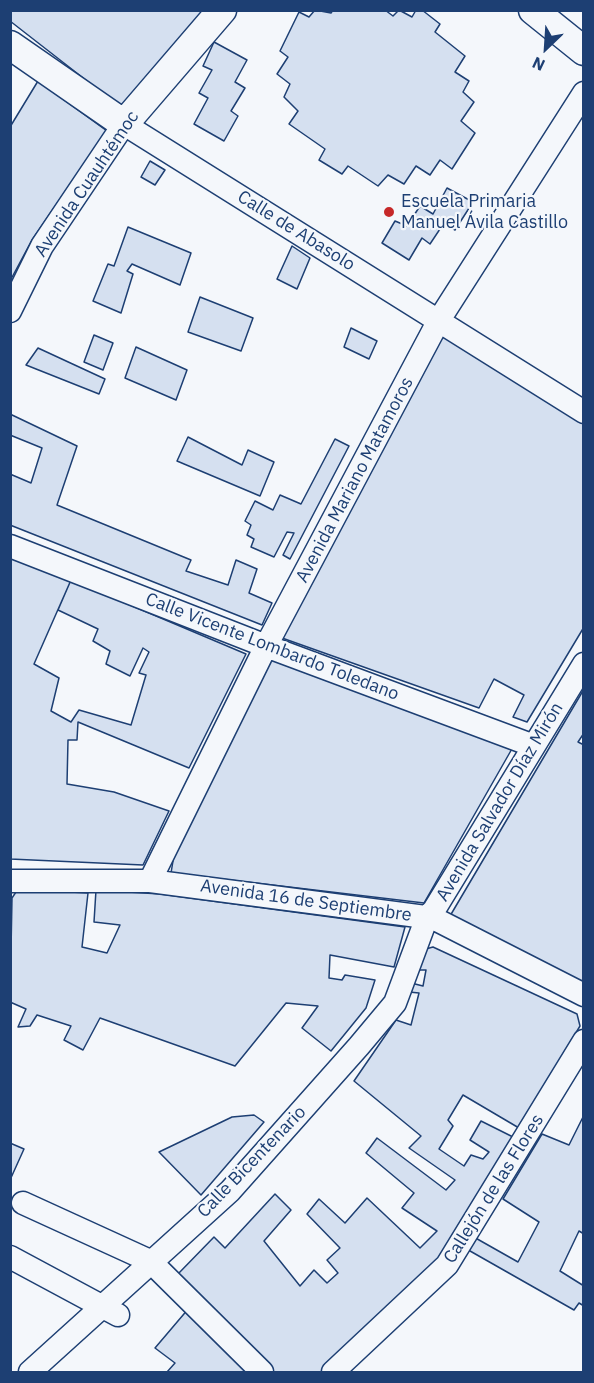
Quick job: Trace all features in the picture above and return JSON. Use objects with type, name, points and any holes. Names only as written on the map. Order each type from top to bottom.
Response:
[{"type":"main road","name":"Avenida Cuauhtémoc","points":[[124,124],[222,10]]},
{"type":"main road","points":[[533,10],[584,51]]},
{"type":"main road","name":"Calle de Abasolo","points":[[10,45],[124,124]]},
{"type":"street","name":"Avenida Mariano Matamoros","points":[[150,880],[266,646],[439,320],[584,93]]},
{"type":"street","name":"Avenida Cuauhtémoc","points":[[10,312],[42,246],[124,124]]},
{"type":"street","name":"Calle de Abasolo","points":[[124,124],[584,412]]},
{"type":"street","name":"Calle Vicente Lombardo Toledano","points":[[10,546],[266,646],[534,746]]},
{"type":"street","name":"Avenida Salvador Díaz Mirón","points":[[431,915],[584,664]]},
{"type":"street","name":"Avenida 16 de Septiembre","points":[[10,881],[150,880],[431,915],[584,995]]},
{"type":"street","name":"Calle Bicentenario","points":[[50,1372],[230,1191],[394,1004],[431,915]]},
{"type":"street","name":"Callejón de las Flores","points":[[333,1372],[447,1265],[584,1041]]},
{"type":"street","points":[[22,1203],[155,1265],[262,1372]]},
{"type":"street","points":[[10,1257],[111,1311]]},
{"type":"street","name":"Calle Bicentenario","points":[[30,1372],[111,1311]]},
{"type":"building","points":[[10,10],[205,10],[123,109],[10,21]]},
{"type":"building","points":[[315,10],[331,13],[333,10],[385,10],[393,16],[399,10],[412,17],[416,10],[422,10],[440,24],[435,32],[465,56],[455,72],[469,81],[463,92],[474,102],[461,121],[475,133],[452,169],[440,160],[430,175],[416,166],[404,184],[388,175],[378,186],[348,166],[342,174],[319,160],[325,149],[289,124],[298,111],[284,97],[290,84],[277,74],[288,57],[280,51],[299,12],[309,17]]},
{"type":"building","points":[[214,42],[247,60],[235,82],[245,88],[231,111],[238,116],[224,141],[194,124],[208,98],[199,93],[212,70],[203,66]]},
{"type":"building","points":[[38,81],[107,131],[32,240],[10,281],[10,127]]},
{"type":"building","points":[[150,161],[165,170],[155,185],[141,177]]},
{"type":"building","points":[[447,188],[473,202],[455,230],[444,223],[430,244],[422,238],[409,260],[382,243],[395,221],[407,226],[420,206],[433,214]]},
{"type":"building","points":[[128,227],[191,253],[180,285],[132,264],[127,271],[133,274],[121,313],[93,301],[108,264],[114,266]]},
{"type":"building","points":[[292,246],[310,258],[297,289],[277,279]]},
{"type":"building","points":[[200,297],[253,318],[241,351],[188,332]]},
{"type":"building","points":[[351,328],[377,341],[369,359],[344,347]]},
{"type":"building","points":[[444,331],[584,416],[584,627],[527,722],[513,717],[524,695],[494,679],[479,708],[282,638]]},
{"type":"building","points":[[94,335],[113,343],[103,370],[84,362]]},
{"type":"building","points":[[136,347],[187,370],[176,400],[125,378]]},
{"type":"building","points":[[38,348],[105,379],[99,394],[26,365]]},
{"type":"building","points":[[10,414],[77,446],[57,505],[191,560],[186,571],[228,585],[236,560],[257,569],[249,593],[272,603],[262,625],[10,525],[10,474],[31,483],[42,448],[10,435]]},
{"type":"building","points":[[188,437],[242,465],[248,450],[274,462],[260,496],[177,461]]},
{"type":"building","points":[[335,439],[349,446],[290,559],[283,555],[294,533],[287,532],[274,557],[251,547],[254,539],[247,535],[251,525],[245,521],[255,501],[273,510],[280,495],[301,504]]},
{"type":"building","points":[[10,555],[71,580],[246,654],[189,768],[78,722],[77,740],[68,740],[67,784],[114,792],[169,811],[143,865],[10,859]],"holes":[[[71,580],[58,610],[98,629],[93,641],[110,651],[106,664],[130,676],[143,648],[149,652],[139,673],[146,675],[131,725],[79,710],[71,722],[51,711],[59,678],[34,664]]]},
{"type":"building","points":[[269,659],[513,747],[424,903],[171,873],[175,849]]},
{"type":"building","points":[[584,689],[584,733],[578,742],[584,745],[584,983],[450,916]]},
{"type":"building","points":[[18,889],[88,893],[82,947],[107,953],[120,925],[94,922],[96,890],[160,894],[405,927],[394,967],[330,955],[329,978],[342,980],[345,975],[375,980],[366,1008],[331,1051],[302,1028],[318,1006],[286,1003],[235,1066],[100,1018],[83,1050],[64,1040],[71,1026],[37,1015],[30,1026],[18,1027],[26,1009],[10,1002],[12,898]]},
{"type":"building","points":[[433,947],[577,1014],[580,1026],[519,1128],[463,1095],[448,1120],[453,1126],[439,1149],[464,1166],[471,1155],[483,1159],[489,1152],[470,1140],[481,1121],[515,1138],[440,1264],[324,1372],[167,1372],[175,1363],[155,1348],[189,1308],[177,1275],[214,1237],[225,1248],[275,1194],[291,1210],[264,1241],[300,1286],[314,1270],[327,1283],[338,1273],[327,1260],[340,1248],[307,1214],[319,1199],[345,1223],[367,1198],[420,1248],[437,1231],[402,1208],[414,1193],[366,1153],[377,1138],[446,1190],[455,1180],[409,1148],[421,1136],[354,1081],[396,1020],[411,1025],[419,993],[409,992],[411,983],[423,986],[426,970],[417,970],[422,950]]},
{"type":"building","points":[[254,1115],[264,1122],[201,1195],[159,1152],[232,1117]]},
{"type":"building","points":[[584,1115],[584,1234],[579,1231],[560,1271],[584,1286],[584,1306],[579,1303],[574,1310],[463,1247],[472,1236],[518,1262],[539,1222],[503,1199],[542,1134],[569,1145]]},
{"type":"building","points":[[10,1143],[24,1149],[10,1180]]},
{"type":"place","name":"Escuela Primaria Manuel Ávila Castillo","points":[[389,212]]}]
